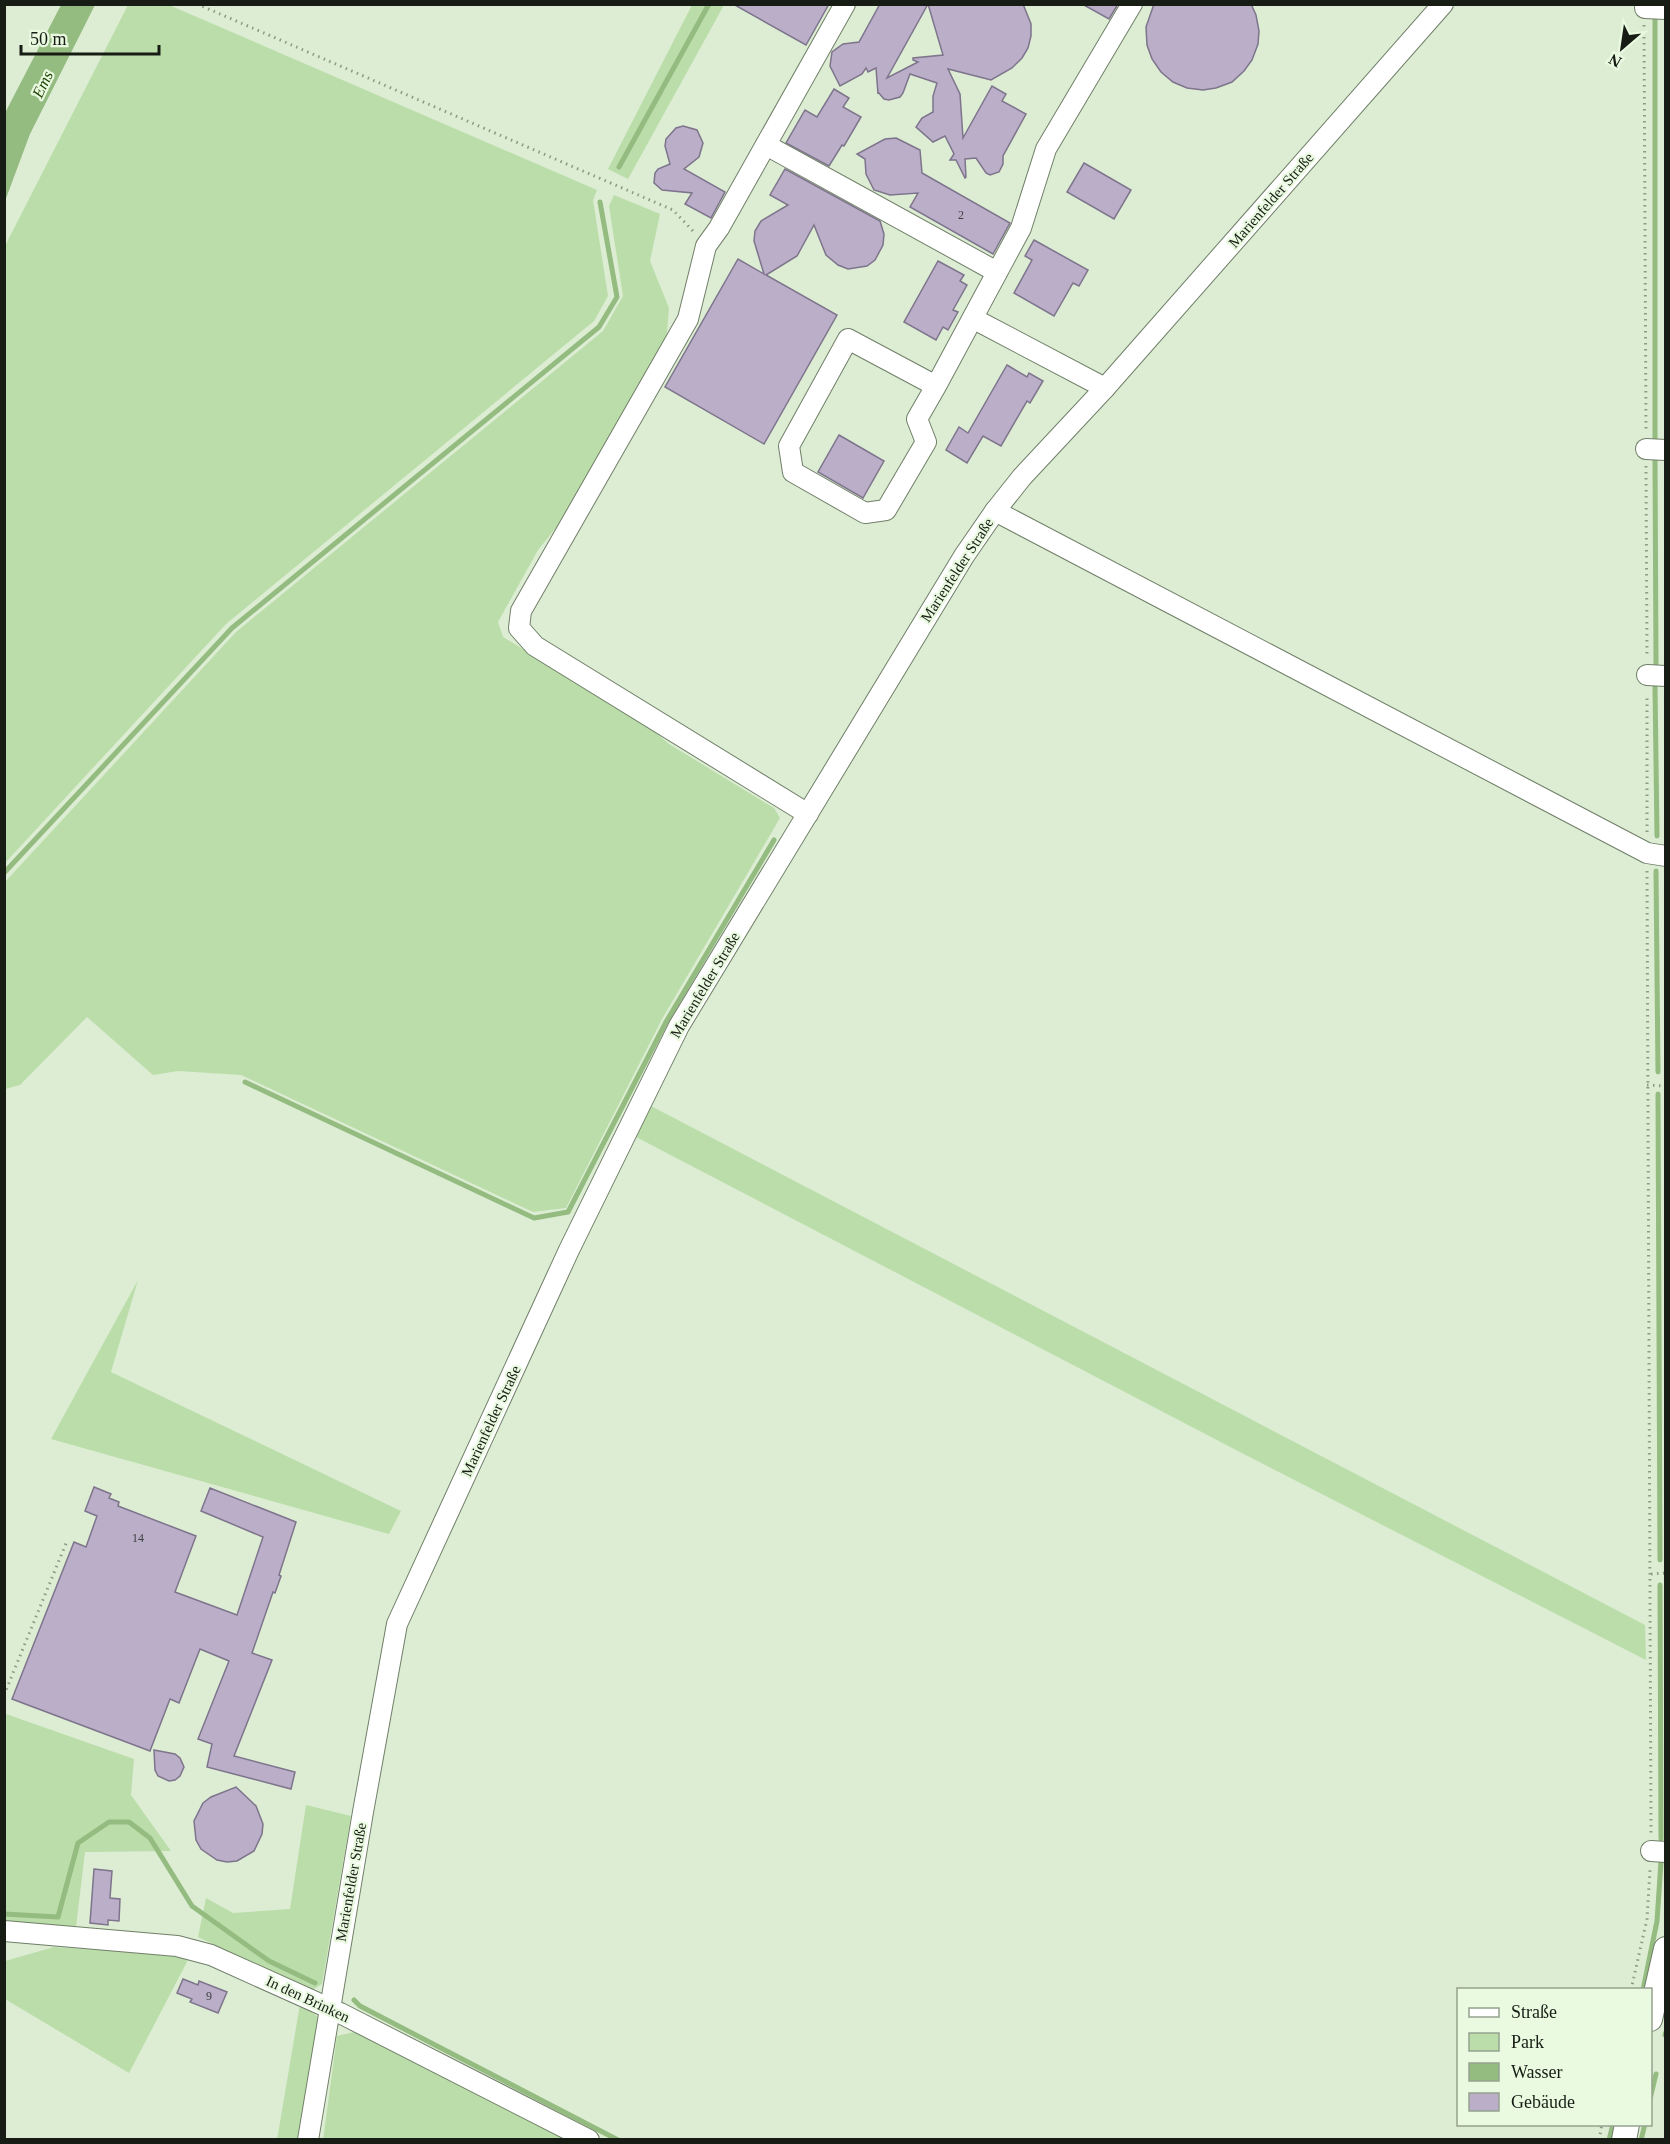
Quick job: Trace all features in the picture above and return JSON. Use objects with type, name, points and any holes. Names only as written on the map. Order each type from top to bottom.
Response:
[{"type":"main road","points":[[1652,2010],[1665,1948]]},
{"type":"street","points":[[808,814],[535,646],[519,628],[521,611],[688,319],[706,246],[719,228],[845,4]]},
{"type":"street","points":[[936,386],[848,339],[789,446],[794,472],[865,513],[886,510],[926,442],[917,419],[936,386],[974,319],[1021,228],[1046,149],[1132,4]]},
{"type":"street","name":"Marienfelder Straße","points":[[309,2139],[329,2009],[397,1624],[569,1250],[679,1026],[958,566],[995,511],[1022,477],[1105,388],[1443,4]]},
{"type":"street","points":[[1645,8],[1665,9]]},
{"type":"street","points":[[766,145],[997,272]]},
{"type":"street","points":[[974,319],[1105,388]]},
{"type":"street","points":[[995,511],[1656,854]]},
{"type":"street","name":"In den Brinken","points":[[4,1931],[177,1946],[211,1955],[340,2013],[589,2139]]},
{"type":"path","points":[[197,4],[673,210],[706,246]]},
{"type":"path","points":[[1631,1988],[1647,1919],[1658,1852],[1650,1574],[1647,1085],[1656,854],[1656,449],[1645,8]]},
{"type":"path","points":[[1647,1085],[1665,1086]]},
{"type":"path","points":[[4,1695],[67,1541]]},
{"type":"path","points":[[1650,1574],[1665,1573]]},
{"type":"green space","points":[[128,5],[169,5],[597,190],[593,200],[608,296],[594,321],[226,624],[5,863],[5,246]]},
{"type":"green space","points":[[692,5],[724,5],[628,179],[608,169]]},
{"type":"green space","points":[[614,195],[660,214],[650,261],[669,308],[666,344],[568,513],[538,550],[498,622],[503,637],[639,718],[669,744],[774,808],[780,818],[662,1019],[566,1208],[533,1212],[241,1075],[178,1071],[153,1075],[87,1017],[20,1085],[5,1089],[4,883],[236,632],[603,331],[623,296],[609,206]]},
{"type":"green space","points":[[651,1106],[1645,1625],[1646,1660],[1236,1450],[636,1137]]},
{"type":"green space","points":[[138,1280],[111,1372],[401,1511],[389,1534],[51,1439]]},
{"type":"green space","points":[[6,1714],[134,1759],[131,1795],[171,1851],[85,1852],[76,1927],[5,1921],[4,1727]]},
{"type":"green space","points":[[306,1805],[351,1816],[322,1984],[311,1991],[198,1937],[206,1898],[233,1913],[290,1909]]},
{"type":"green space","points":[[54,1947],[190,1956],[129,2073],[5,1999],[5,1961]]},
{"type":"green space","points":[[300,2004],[318,2017],[299,2139],[277,2140]]},
{"type":"green space","points":[[358,2031],[570,2140],[323,2140],[337,2036]]},
{"type":"water","name":"Ems","points":[[61,5],[95,5],[30,134],[5,201],[5,113]]},
{"type":"building","points":[[733,4],[829,4],[806,45]]},
{"type":"building","points":[[880,4],[928,4],[1023,4],[1031,24],[1031,36],[1028,48],[1012,68],[991,80],[948,69],[960,94],[963,138],[992,86],[1006,94],[1002,101],[1026,114],[1003,156],[1003,164],[999,172],[990,175],[986,173],[976,158],[965,159],[965,178],[956,160],[950,160],[954,154],[945,136],[933,142],[916,127],[922,118],[933,112],[933,96],[937,83],[910,74],[900,97],[884,99],[878,92],[878,94],[876,68],[868,72],[866,68],[862,74],[840,86],[830,66],[832,52],[843,44],[859,42]],"holes":[[[928,4],[943,55],[913,58],[918,62],[887,78]]]},
{"type":"building","points":[[1082,4],[1118,4],[1109,19]]},
{"type":"building","points":[[1154,4],[1251,4],[1259,31],[1258,44],[1252,60],[1232,82],[1216,88],[1203,90],[1187,88],[1173,82],[1161,72],[1152,59],[1147,45],[1146,27]]},
{"type":"building","points":[[834,89],[849,98],[843,107],[861,117],[829,166],[786,143],[805,110],[817,117]]},
{"type":"building","points":[[683,126],[697,130],[703,143],[699,157],[684,169],[725,192],[711,218],[685,204],[692,193],[662,190],[654,183],[658,169],[670,164],[665,146],[666,139],[676,128]]},
{"type":"building","points":[[896,138],[920,150],[922,173],[1010,223],[993,254],[910,207],[918,193],[890,195],[874,190],[866,174],[865,159],[857,154],[885,139]]},
{"type":"building","points":[[1084,163],[1131,190],[1114,219],[1067,192]]},
{"type":"building","points":[[785,169],[880,221],[884,234],[883,245],[875,260],[867,266],[848,269],[838,265],[826,255],[814,225],[797,256],[766,275],[837,315],[764,444],[665,387],[738,259],[764,274],[754,241],[755,231],[761,221],[788,205],[770,195]]},
{"type":"building","points":[[1034,240],[1088,270],[1079,286],[1073,283],[1054,316],[1014,293],[1032,260],[1025,256]]},
{"type":"building","points":[[938,261],[964,275],[960,281],[967,285],[953,310],[958,312],[948,330],[943,327],[936,340],[904,322]]},
{"type":"building","points":[[1007,365],[1027,377],[1029,373],[1043,381],[1030,403],[1027,401],[1001,446],[983,436],[967,463],[946,450],[959,427],[968,433]]},
{"type":"building","points":[[839,435],[884,461],[863,498],[818,472]]},
{"type":"building","points":[[94,1487],[111,1494],[109,1498],[119,1502],[118,1506],[196,1536],[175,1592],[237,1615],[263,1537],[201,1511],[210,1488],[296,1522],[279,1575],[281,1576],[275,1593],[273,1592],[252,1653],[272,1660],[234,1756],[295,1772],[291,1789],[207,1767],[212,1744],[198,1739],[229,1661],[200,1649],[179,1703],[170,1699],[150,1751],[12,1699],[74,1542],[86,1547],[97,1516],[85,1511]]},
{"type":"building","points":[[154,1750],[175,1754],[180,1758],[184,1767],[180,1776],[169,1781],[158,1776],[155,1770]]},
{"type":"building","points":[[236,1787],[256,1806],[263,1824],[262,1834],[254,1851],[237,1861],[227,1862],[217,1860],[201,1849],[196,1840],[194,1821],[203,1803],[211,1797]]},
{"type":"building","points":[[94,1869],[112,1871],[110,1898],[120,1899],[119,1921],[108,1920],[108,1925],[90,1923]]},
{"type":"building","points":[[183,1979],[198,1985],[199,1981],[227,1992],[218,2013],[190,2002],[192,1999],[177,1993]]},
{"type":"waterway","points":[[619,167],[709,4]]},
{"type":"waterway","points":[[1655,18],[1655,438]]},
{"type":"waterway","points":[[4,873],[232,628],[599,327],[617,297],[600,202]]},
{"type":"waterway","points":[[1655,458],[1656,664]]},
{"type":"waterway","points":[[1655,686],[1657,836]]},
{"type":"waterway","points":[[245,1082],[534,1218],[568,1212],[666,1022],[774,840]]},
{"type":"waterway","points":[[1656,871],[1658,1072]]},
{"type":"waterway","points":[[1658,1094],[1660,1560]]},
{"type":"waterway","points":[[1660,1585],[1661,1839]]},
{"type":"waterway","points":[[4,1914],[58,1917],[78,1843],[109,1822],[129,1822],[150,1838],[192,1906],[269,1961],[315,1983]]},
{"type":"waterway","points":[[1643,1988],[1657,1921],[1661,1862]]},
{"type":"waterway","points":[[354,2000],[360,2006],[618,2140]]},
{"type":"waterway","points":[[1652,2091],[1656,2074]]},
{"type":"waterway","points":[[1609,2140],[1612,2126]]},
{"type":"waterway","points":[[1641,2140],[1644,2126]]}]
